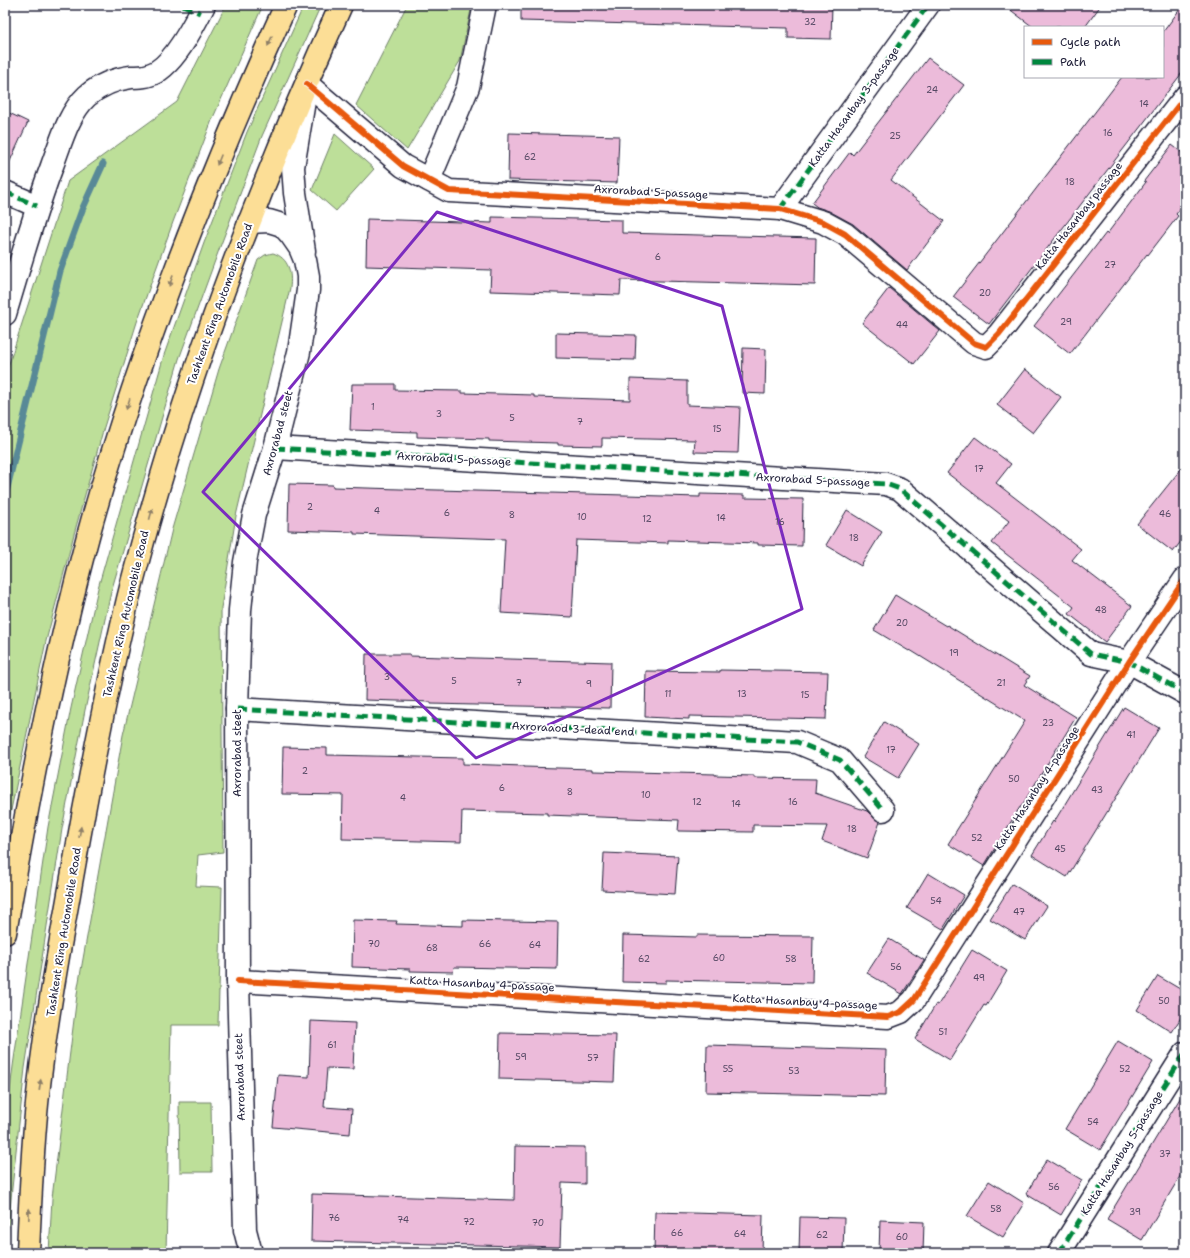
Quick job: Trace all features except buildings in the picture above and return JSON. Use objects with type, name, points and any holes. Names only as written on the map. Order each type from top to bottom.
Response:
[{"type":"highway","points":[[5,933],[28,802],[65,628],[88,536],[115,445],[179,259],[229,133],[286,5]]},
{"type":"highway","name":"Tashkent Ring Automobile Road","points":[[28,1253],[31,1174],[38,1100],[48,1025],[100,728],[132,581],[173,436],[222,293],[277,152],[341,5]]},
{"type":"street","points":[[429,180],[468,87],[485,5]]},
{"type":"street","name":"Katta Hasanbay 3-passage","points":[[780,209],[928,5]]},
{"type":"street","points":[[5,314],[37,206],[65,130],[78,106],[97,88],[122,78],[150,75],[160,70],[170,60],[188,35],[196,8]]},
{"type":"street","name":"Axrorabad 5-passage","points":[[307,84],[403,166],[449,191],[780,209],[823,222],[845,234],[974,343],[986,347]]},
{"type":"street","name":"Axrorаbаd steet","points":[[250,1253],[245,1230],[238,981],[237,709],[240,610],[245,562],[254,515],[275,448],[299,352],[308,290],[306,260],[295,193],[294,167],[307,84]]},
{"type":"street","name":"Katta Hasanbay passage","points":[[986,347],[999,334],[1185,96]]},
{"type":"street","points":[[5,192],[37,206]]},
{"type":"street","name":"Axrorаbаd steet","points":[[249,222],[269,221],[282,225],[300,248],[306,260]]},
{"type":"street","name":"Axrorabad 5-passage","points":[[275,448],[886,484],[900,489],[1091,654],[1129,662],[1185,693]]},
{"type":"street","name":"Katta Hasanbay 4-passage","points":[[238,981],[888,1017],[901,1012],[914,1000],[1129,662],[1185,579]]},
{"type":"street","name":"Axroraaod 3-dead end","points":[[237,709],[797,742],[840,760],[883,810]]},
{"type":"street","name":"Katta Hasanbay 5-passage","points":[[1059,1253],[1185,1053]]},
{"type":"highlighted area","points":[[437,212],[722,306],[802,609],[476,758],[203,492]]},
{"type":"green space","points":[[226,5],[263,5],[212,120],[173,222],[137,322],[104,427],[46,641],[5,839],[5,376],[68,181],[177,102]]},
{"type":"green space","points":[[304,5],[321,5],[262,136],[179,359],[111,592],[85,710],[62,829],[25,1068],[5,1253],[5,1132],[13,1066],[48,827],[71,708],[98,588],[164,355],[204,243],[247,132]]},
{"type":"green space","points":[[407,5],[472,5],[460,61],[407,150],[356,105]]},
{"type":"green space","points":[[335,134],[374,169],[336,211],[312,190]]},
{"type":"green space","points":[[273,253],[283,258],[286,262],[290,272],[290,288],[236,516],[221,608],[223,852],[198,855],[196,886],[222,887],[218,1025],[171,1025],[166,1253],[49,1253],[52,1198],[78,987],[123,735],[172,529],[219,369],[258,260],[265,255]]},
{"type":"green space","points":[[179,1102],[211,1102],[212,1172],[180,1172]]},
{"type":"waterway","points":[[5,496],[60,271],[82,210],[103,164]]},
{"type":"marked path","points":[[183,5],[200,13]]},
{"type":"marked path","points":[[780,209],[928,5]]},
{"type":"marked path","points":[[5,192],[37,206]]},
{"type":"marked path","points":[[275,448],[886,484],[900,489],[1091,654],[1129,662],[1185,693]]},
{"type":"marked path","points":[[237,709],[797,742],[840,760],[883,810]]},
{"type":"marked path","points":[[1059,1253],[1185,1053]]},
{"type":"cycle path","points":[[307,84],[403,166],[449,191],[780,209],[823,222],[845,234],[974,343],[986,347],[999,334],[1185,97]]},
{"type":"cycle path","points":[[238,981],[888,1017],[901,1012],[914,1000],[1129,662],[1185,579]]}]
